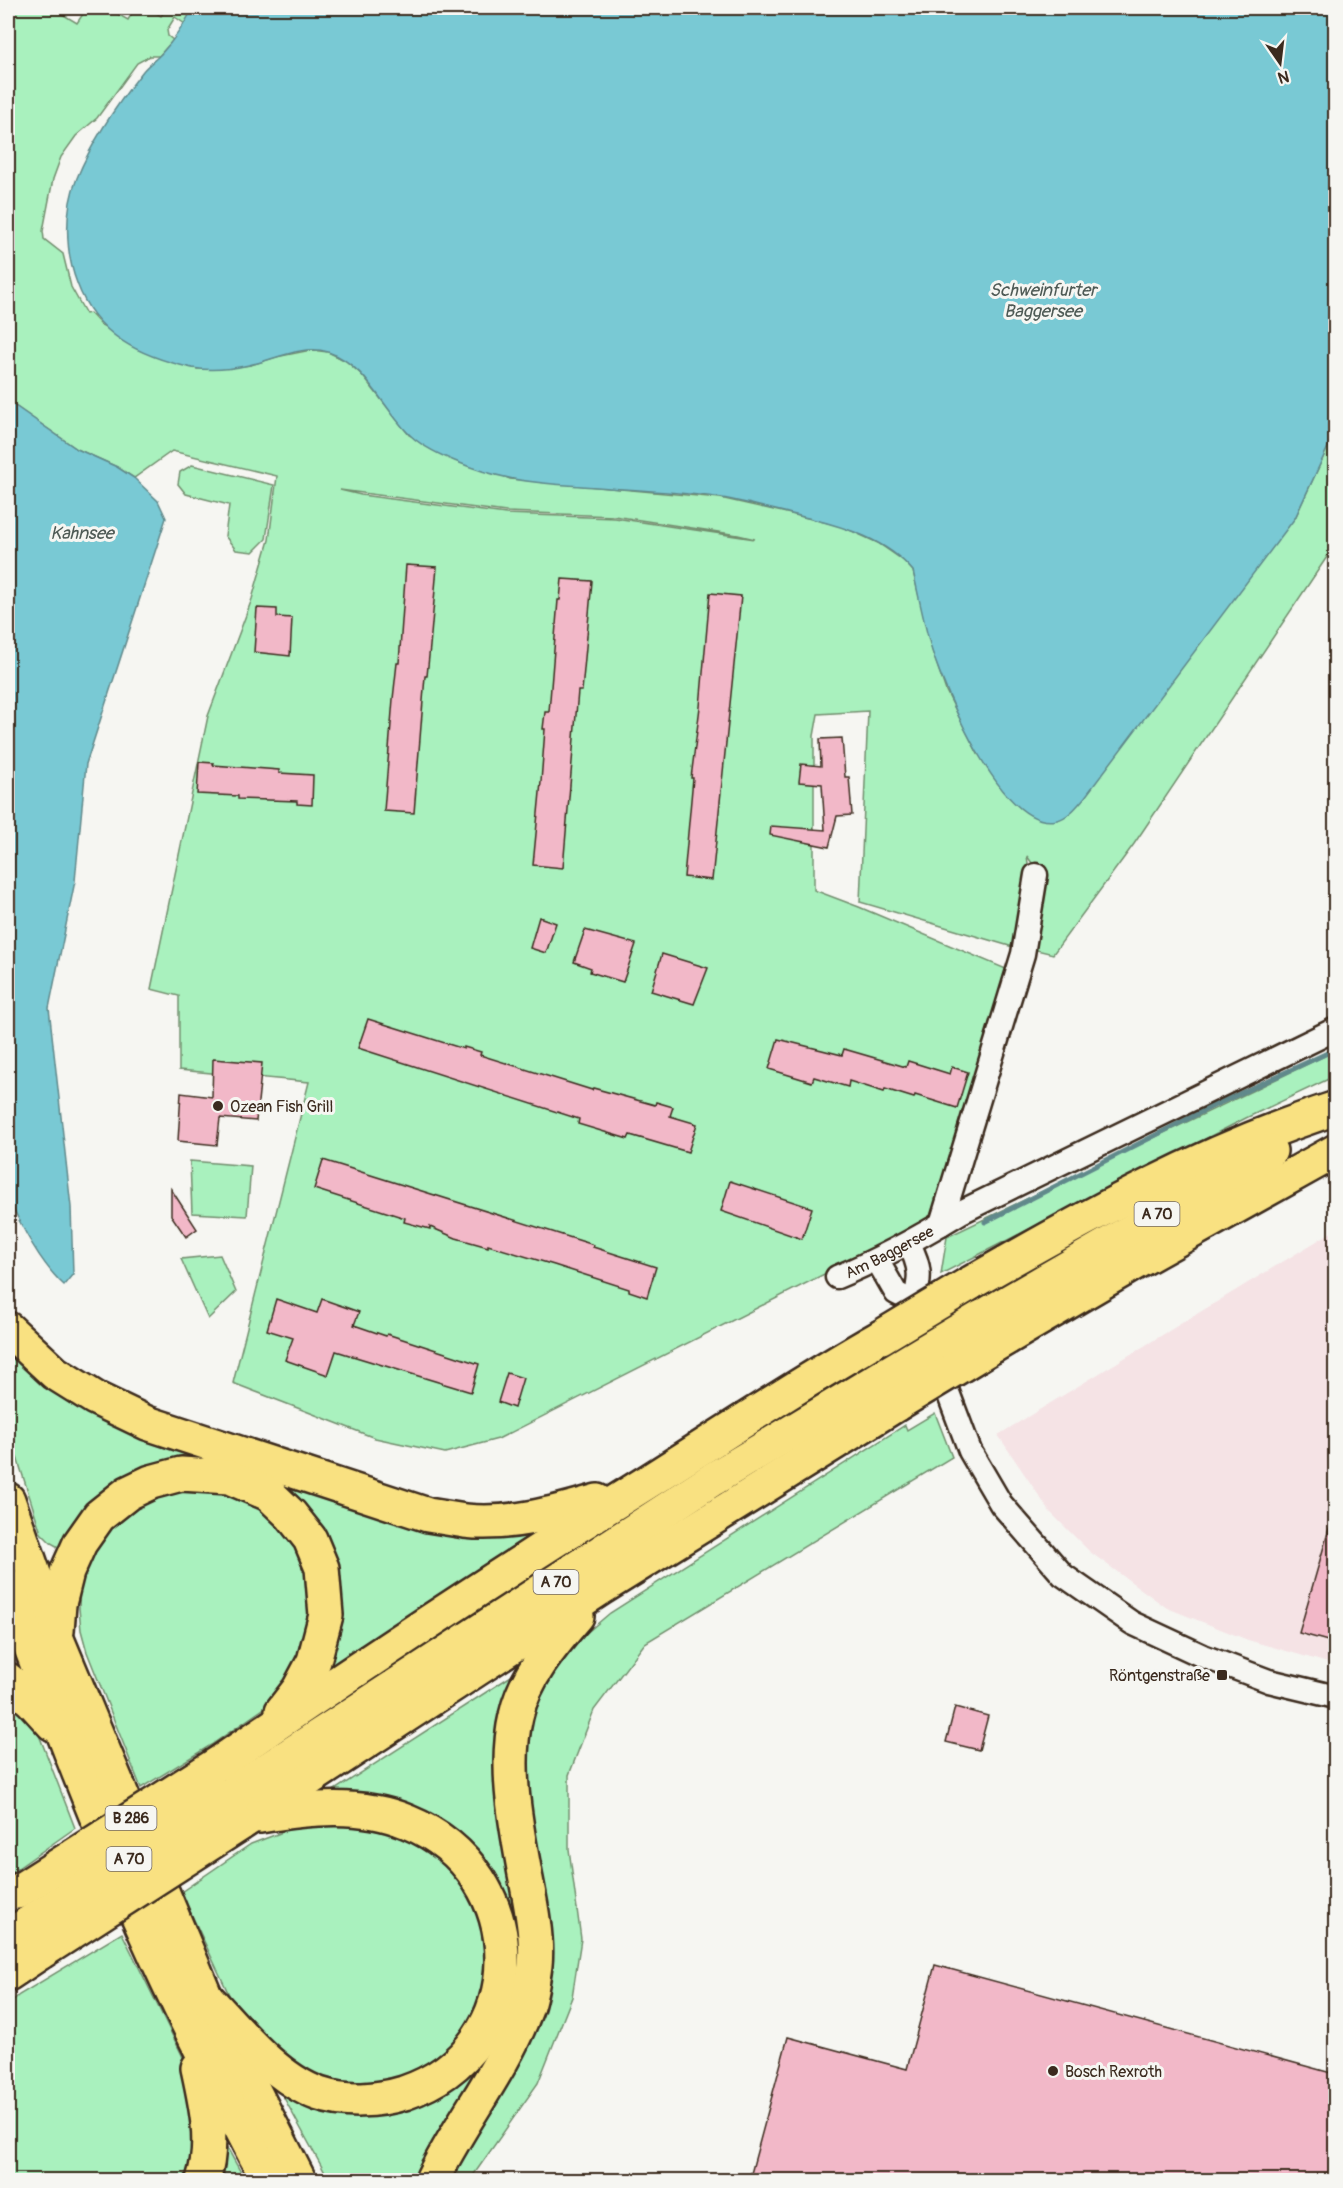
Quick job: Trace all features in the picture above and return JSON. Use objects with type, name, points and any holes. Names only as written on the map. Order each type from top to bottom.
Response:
[{"type":"highway","points":[[10,1896],[216,1765],[289,1714],[587,1519],[775,1400],[969,1284],[1081,1220],[1185,1167],[1282,1125],[1335,1108]]},
{"type":"highway","name":"A 70","points":[[19,1955],[239,1812],[601,1588],[892,1389],[988,1331],[1216,1180],[1335,1116]]},
{"type":"highway","name":"A 70","points":[[988,1331],[1132,1264],[1335,1151]]},
{"type":"highway","points":[[8,1329],[55,1373],[95,1398],[147,1423],[428,1515],[466,1521],[505,1521],[570,1509],[636,1489]]},
{"type":"highway","name":"A 70","points":[[239,1812],[713,1479],[892,1389]]},
{"type":"highway","points":[[57,1639],[60,1604],[67,1572],[80,1543],[99,1516],[128,1493],[150,1482],[181,1474],[229,1477],[269,1494],[291,1515],[310,1539],[322,1568],[326,1615],[314,1661],[299,1689],[269,1730]]},
{"type":"highway","name":"B 286","points":[[8,1500],[57,1639],[206,1997],[299,2181]]},
{"type":"highway","name":"B 286","points":[[8,1586],[63,1736],[145,1931],[191,2031],[268,2181]]},
{"type":"highway","points":[[432,2181],[448,2147],[508,2049],[527,2008],[535,1961],[532,1913],[514,1817],[511,1753],[516,1715],[534,1671],[558,1638],[601,1588]]},
{"type":"highway","points":[[8,1680],[32,1701],[63,1736]]},
{"type":"highway","points":[[206,1997],[251,2045],[286,2076],[318,2093],[342,2099],[368,2100],[394,2096],[425,2086],[448,2071],[473,2046],[492,2015],[502,1974],[503,1947],[499,1924],[491,1901],[474,1871],[439,1838],[408,1822],[376,1812],[343,1808],[239,1812]]},
{"type":"highway","points":[[191,2031],[210,2143],[203,2181]]},
{"type":"street","points":[[941,1224],[1023,954],[1036,875]]},
{"type":"street","name":"Am Baggersee","points":[[837,1276],[877,1260],[909,1244],[961,1212],[1335,1029]]},
{"type":"street","points":[[909,1244],[917,1260],[920,1281],[914,1302],[970,1451],[1001,1504],[1063,1575],[1132,1623],[1203,1656],[1269,1681],[1335,1697]]},
{"type":"street","points":[[877,1260],[896,1293],[914,1302]]},
{"type":"shaded area","points":[[1335,1230],[1335,1665],[1248,1640],[1167,1608],[1090,1552],[1050,1512],[998,1435]]},
{"type":"green space","points":[[8,8],[65,8],[62,14],[77,23],[87,8],[107,8],[128,20],[135,8],[145,14],[149,8],[161,16],[167,8],[193,8],[185,24],[175,17],[167,30],[168,36],[173,40],[159,56],[150,56],[137,63],[97,118],[76,136],[61,157],[53,179],[43,231],[44,239],[63,254],[71,287],[86,314],[90,313],[101,325],[197,369],[251,365],[311,350],[328,352],[346,361],[362,375],[409,435],[510,479],[720,498],[841,526],[878,543],[904,561],[913,571],[932,650],[946,691],[978,754],[1295,518],[1335,432],[1335,545],[1134,844],[1053,954],[1024,947],[1044,880],[1027,856],[1031,885],[1013,947],[860,902],[868,711],[818,714],[814,736],[814,890],[1006,969],[1011,985],[937,1217],[498,1439],[445,1453],[375,1438],[233,1383],[309,1082],[179,1070],[179,996],[151,989],[208,716],[252,599],[269,540],[277,476],[172,451],[134,478],[117,467],[77,449],[8,401]],"holes":[[[340,490],[506,512],[614,516],[755,539],[615,518],[506,514],[361,495]]]},
{"type":"green space","points":[[192,465],[274,485],[266,539],[253,552],[236,550],[225,536],[229,505],[186,494],[178,484],[180,472]]},
{"type":"green space","points":[[1335,1051],[1335,1076],[1246,1118],[941,1274],[947,1237]]},
{"type":"green space","points":[[190,1161],[251,1166],[247,1216],[192,1213]]},
{"type":"green space","points":[[220,1255],[236,1292],[208,1319],[181,1259]]},
{"type":"green space","points":[[8,1346],[331,1499],[563,1524],[328,1670],[339,1631],[314,1524],[181,1463],[62,1549],[51,1543],[41,1533],[9,1432],[13,1431],[8,1413]]},
{"type":"green space","points":[[935,1413],[952,1457],[645,1643],[594,1710],[569,1775],[569,1849],[581,1939],[572,1997],[538,2083],[470,2180],[445,2180],[531,2022],[525,1772],[531,1720],[545,1685],[570,1647],[610,1613],[905,1425],[907,1430]]},
{"type":"green space","points":[[187,1484],[257,1500],[304,1551],[314,1643],[266,1707],[211,1745],[141,1788],[87,1652],[81,1630],[80,1583],[84,1563],[119,1513]]},
{"type":"green space","points":[[536,1660],[529,1672],[524,1955],[511,2021],[421,2180],[329,2180],[277,2085],[353,2107],[492,2030],[478,1866],[319,1800]]},
{"type":"green space","points":[[8,1692],[34,1722],[75,1828],[8,1875]]},
{"type":"green space","points":[[334,1818],[424,1840],[487,1909],[485,2013],[422,2079],[321,2086],[239,2016],[181,1892],[251,1844],[309,1822]]},
{"type":"green space","points":[[122,1933],[182,2055],[191,2079],[195,2180],[8,2180],[8,2005],[19,1995]]},
{"type":"green space","points":[[224,2145],[229,2151],[245,2180],[213,2180]]},
{"type":"water","name":"Schweinfurter Baggersee","points":[[193,8],[1335,8],[1335,432],[1295,518],[1085,797],[1061,819],[1037,818],[1017,805],[997,783],[963,725],[932,651],[913,571],[891,551],[865,536],[836,526],[733,500],[680,493],[533,482],[497,475],[440,455],[416,440],[398,422],[363,376],[341,358],[328,352],[298,351],[259,363],[221,369],[199,369],[173,363],[138,350],[108,330],[85,301],[73,271],[68,245],[68,217],[73,190],[90,150],[115,109],[143,71],[170,43]]},
{"type":"water","name":"Kahnsee","points":[[8,401],[77,449],[117,467],[134,478],[158,501],[166,518],[86,764],[75,881],[49,1008],[71,1207],[73,1274],[64,1285],[40,1256],[8,1197]]},
{"type":"building","points":[[406,565],[437,567],[427,676],[425,676],[414,813],[384,811]]},
{"type":"building","points":[[562,579],[592,581],[582,691],[578,691],[563,868],[533,865],[545,729],[543,729],[545,712],[549,712],[558,600],[560,600]]},
{"type":"building","points":[[710,593],[741,596],[712,880],[684,877],[693,778],[691,778]]},
{"type":"building","points":[[257,608],[277,609],[277,617],[292,618],[290,656],[254,652]]},
{"type":"building","points":[[842,738],[845,777],[849,777],[852,815],[837,816],[829,847],[770,835],[771,826],[825,830],[822,784],[799,782],[801,764],[821,766],[820,739]]},
{"type":"building","points":[[199,762],[279,770],[279,773],[313,775],[312,805],[297,804],[297,801],[238,799],[238,796],[197,794]]},
{"type":"building","points":[[539,917],[556,923],[546,953],[530,948]]},
{"type":"building","points":[[585,930],[636,944],[623,982],[590,972],[591,968],[574,962]]},
{"type":"building","points":[[662,954],[708,968],[694,1004],[651,991]]},
{"type":"building","points":[[368,1019],[464,1049],[464,1047],[481,1052],[480,1055],[592,1090],[593,1088],[655,1105],[656,1102],[673,1107],[670,1116],[697,1124],[688,1152],[630,1135],[628,1139],[578,1124],[579,1119],[358,1048]]},
{"type":"building","points":[[778,1039],[842,1055],[844,1049],[906,1067],[908,1061],[950,1074],[952,1067],[968,1072],[957,1108],[915,1095],[914,1098],[885,1089],[884,1092],[849,1081],[848,1087],[814,1077],[812,1082],[769,1069]]},
{"type":"building","name":"Ozean Fish Grill","points":[[213,1059],[262,1063],[256,1121],[220,1118],[217,1145],[178,1141],[181,1093],[212,1097]]},
{"type":"building","points":[[323,1160],[594,1245],[593,1247],[656,1267],[647,1297],[554,1265],[456,1238],[430,1227],[430,1229],[404,1222],[405,1218],[314,1189]]},
{"type":"building","points":[[730,1181],[812,1208],[802,1239],[721,1211]]},
{"type":"building","points":[[171,1189],[197,1229],[186,1237],[171,1215]]},
{"type":"building","points":[[276,1299],[317,1313],[322,1299],[359,1312],[354,1325],[479,1364],[471,1392],[336,1351],[328,1375],[285,1360],[293,1338],[267,1330]]},
{"type":"building","points":[[507,1373],[523,1378],[514,1408],[498,1402]]},
{"type":"building","points":[[1331,1522],[1335,1522],[1335,1643],[1299,1633]]},
{"type":"building","points":[[955,1707],[988,1716],[979,1750],[946,1742]]},
{"type":"building","name":"Bosch Rexroth","points":[[935,1965],[1335,2074],[1335,2181],[749,2181],[788,2037],[907,2069]]},
{"type":"waterway","points":[[985,1222],[1213,1106],[1336,1049]]},
{"type":"place","name":"Ozean Fish Grill","points":[[218,1106]]},
{"type":"place","name":"Röntgenstraße","points":[[1222,1675]]},
{"type":"place","name":"Bosch Rexroth","points":[[1053,2071]]}]
